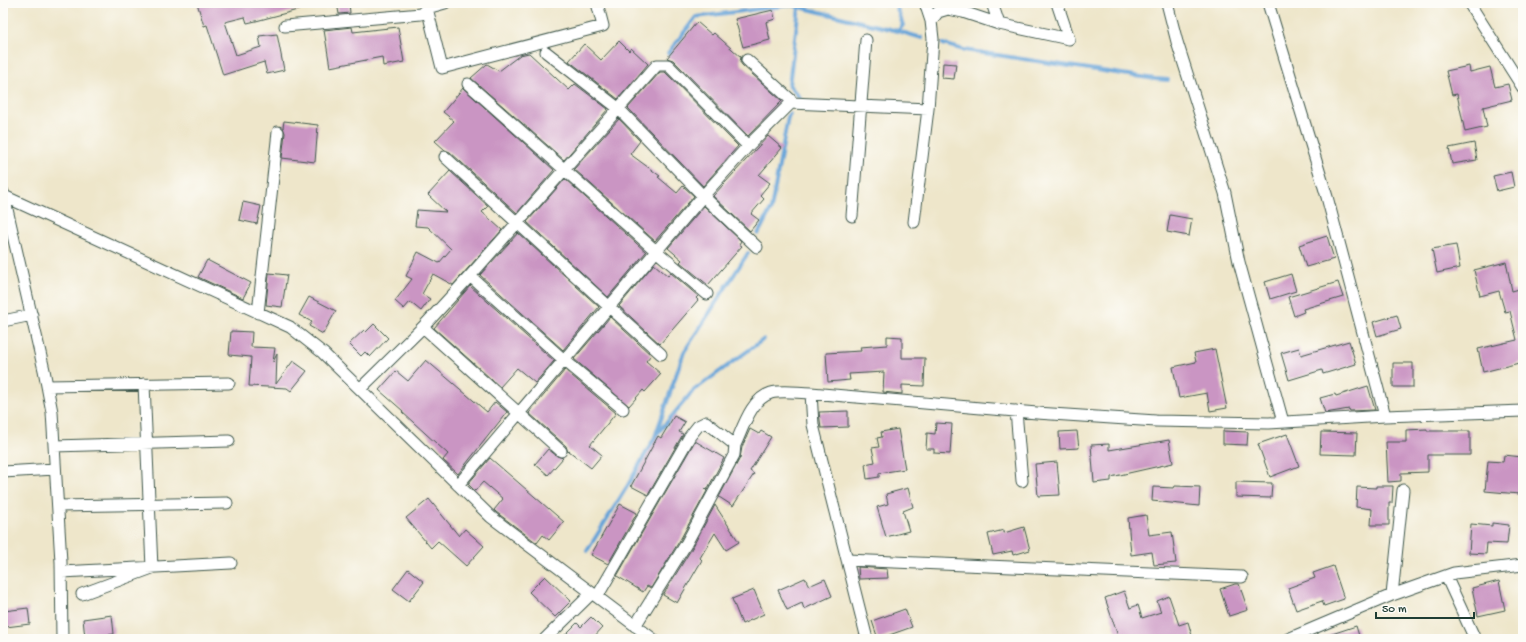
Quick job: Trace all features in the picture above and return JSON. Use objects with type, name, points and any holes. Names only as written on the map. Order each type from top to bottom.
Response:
[{"type":"street","points":[[285,26],[421,14],[427,6],[445,3]]},
{"type":"street","points":[[427,6],[442,68],[603,26],[597,3]]},
{"type":"street","points":[[914,222],[928,109],[934,38],[925,3]]},
{"type":"street","points":[[992,3],[999,24]]},
{"type":"street","points":[[931,22],[938,12],[948,10],[963,12],[999,24],[1069,39],[1057,3]]},
{"type":"street","points":[[1167,3],[1177,42],[1225,193],[1240,262],[1283,422]]},
{"type":"street","points":[[1268,3],[1327,197],[1385,416]]},
{"type":"street","points":[[1470,3],[1523,88]]},
{"type":"street","points":[[852,216],[866,40]]},
{"type":"street","points":[[546,52],[618,108],[703,196],[757,247]]},
{"type":"street","points":[[747,60],[790,99],[791,103]]},
{"type":"street","points":[[360,389],[423,327],[470,276],[657,65],[668,65],[748,146]]},
{"type":"street","points":[[468,84],[656,251],[707,294]]},
{"type":"street","points":[[458,485],[703,196],[748,146],[791,103],[928,109]]},
{"type":"street","points":[[258,314],[278,132]]},
{"type":"street","points":[[445,157],[518,222],[608,308],[660,354]]},
{"type":"street","points":[[4,194],[258,314],[290,327],[323,353],[491,518],[653,639]]},
{"type":"street","points":[[4,194],[32,315],[52,412],[62,572],[62,639]]},
{"type":"street","points":[[470,276],[564,360],[623,409]]},
{"type":"street","points":[[3,321],[32,315]]},
{"type":"street","points":[[423,327],[561,451]]},
{"type":"street","points":[[47,386],[229,382]]},
{"type":"street","points":[[144,384],[152,568]]},
{"type":"street","points":[[635,626],[686,544],[734,455],[735,445],[760,398],[771,393],[811,393],[1016,411],[1156,421],[1283,422],[1385,416],[1523,411]]},
{"type":"street","points":[[811,393],[813,425],[867,639]]},
{"type":"street","points":[[1016,411],[1022,481]]},
{"type":"street","points":[[545,639],[594,595],[698,426],[706,422],[735,445]]},
{"type":"street","points":[[54,446],[229,441]]},
{"type":"street","points":[[3,472],[55,469]]},
{"type":"street","points":[[1392,595],[1404,490]]},
{"type":"street","points":[[58,506],[227,503]]},
{"type":"street","points":[[847,560],[1242,577]]},
{"type":"street","points":[[62,572],[231,563]]},
{"type":"street","points":[[1288,639],[1392,595],[1454,573],[1523,565]]},
{"type":"street","points":[[82,594],[152,568]]},
{"type":"street","points":[[1446,576],[1475,639]]},
{"type":"building","points":[[197,3],[308,3],[309,7],[247,23],[245,17],[225,22],[236,55],[261,47],[259,36],[277,34],[284,70],[267,74],[264,62],[223,75],[207,25],[204,26]]},
{"type":"building","points":[[337,3],[349,3],[350,13],[339,14]]},
{"type":"building","points":[[773,10],[775,19],[766,22],[770,40],[743,47],[735,19]]},
{"type":"building","points":[[697,22],[712,35],[714,33],[741,57],[740,62],[742,65],[782,101],[748,136],[673,60],[667,58]]},
{"type":"building","points":[[352,27],[353,32],[398,27],[404,62],[383,66],[382,57],[330,67],[324,30]]},
{"type":"building","points":[[619,41],[629,51],[631,48],[648,64],[618,99],[569,61],[584,44],[601,60]]},
{"type":"building","points":[[529,53],[569,90],[575,84],[608,109],[564,160],[471,78],[487,64],[499,71],[520,55]]},
{"type":"building","points":[[943,63],[956,64],[954,79],[942,78]]},
{"type":"building","points":[[1469,66],[1470,72],[1490,67],[1495,87],[1508,84],[1512,100],[1483,107],[1487,127],[1465,132],[1457,94],[1452,95],[1446,71]]},
{"type":"building","points":[[660,72],[665,72],[738,146],[703,186],[628,108]]},
{"type":"building","points":[[463,88],[554,170],[517,213],[450,152],[445,150],[435,141],[454,121],[443,112]]},
{"type":"building","points":[[619,119],[640,141],[630,154],[660,176],[658,177],[677,193],[683,186],[694,196],[655,241],[574,169]]},
{"type":"building","points":[[284,121],[318,125],[315,162],[282,158],[285,133],[283,127]]},
{"type":"building","points":[[768,136],[782,148],[759,175],[770,183],[760,195],[764,199],[751,214],[759,220],[750,231],[713,196]]},
{"type":"building","points":[[1474,143],[1477,160],[1452,164],[1449,148]]},
{"type":"building","points":[[450,171],[488,206],[482,212],[502,230],[453,285],[433,274],[422,294],[430,299],[421,311],[410,302],[404,309],[395,301],[412,279],[406,276],[418,252],[439,263],[451,249],[428,227],[415,226],[417,210],[446,212],[428,195]]},
{"type":"building","points":[[1511,172],[1514,187],[1497,191],[1493,176]]},
{"type":"building","points":[[565,179],[646,252],[608,297],[527,222]]},
{"type":"building","points":[[243,202],[261,206],[257,224],[239,220]]},
{"type":"building","points":[[704,206],[741,241],[739,244],[742,246],[708,285],[680,262],[682,260],[668,248]]},
{"type":"building","points":[[1170,215],[1192,219],[1189,236],[1167,232]]},
{"type":"building","points":[[518,233],[599,307],[563,350],[480,275]]},
{"type":"building","points":[[1327,236],[1334,259],[1306,267],[1299,245]]},
{"type":"building","points":[[1456,245],[1460,268],[1437,273],[1432,249]]},
{"type":"building","points":[[207,260],[251,283],[243,298],[198,277]]},
{"type":"building","points":[[1506,262],[1512,291],[1523,288],[1523,362],[1483,372],[1478,349],[1517,340],[1510,311],[1505,312],[1499,291],[1480,296],[1474,270]]},
{"type":"building","points":[[654,264],[668,276],[671,273],[698,296],[696,298],[698,300],[660,344],[619,306]]},
{"type":"building","points":[[269,273],[287,275],[282,307],[266,305]]},
{"type":"building","points":[[1291,274],[1296,291],[1270,299],[1265,282]]},
{"type":"building","points":[[1338,282],[1343,297],[1303,309],[1304,312],[1294,316],[1288,297]]},
{"type":"building","points":[[470,286],[554,361],[535,383],[517,368],[500,387],[434,328]]},
{"type":"building","points":[[309,297],[336,311],[323,334],[309,326],[312,322],[299,315]]},
{"type":"building","points":[[1397,315],[1401,329],[1377,336],[1373,322]]},
{"type":"building","points":[[610,317],[651,355],[646,361],[661,374],[645,392],[643,390],[629,406],[574,359]]},
{"type":"building","points":[[374,324],[388,338],[370,357],[365,352],[361,356],[349,344],[364,330],[366,332]]},
{"type":"building","points":[[231,331],[252,332],[251,347],[275,348],[273,362],[277,354],[276,384],[293,361],[307,371],[291,391],[287,388],[249,386],[251,357],[229,355]]},
{"type":"building","points":[[887,336],[902,337],[902,358],[925,358],[924,386],[902,385],[902,394],[883,392],[884,372],[849,374],[850,380],[828,382],[826,353],[861,351],[860,347],[887,345]]},
{"type":"building","points":[[1349,341],[1356,364],[1323,374],[1322,370],[1289,380],[1281,353],[1299,348],[1301,355]]},
{"type":"building","points":[[1215,349],[1227,408],[1210,411],[1207,393],[1179,398],[1173,367],[1196,362],[1194,353]]},
{"type":"building","points":[[426,360],[487,412],[495,402],[507,412],[458,474],[443,460],[448,454],[379,390],[396,371],[408,381]]},
{"type":"building","points":[[1393,363],[1413,363],[1413,387],[1393,387]]},
{"type":"building","points":[[565,370],[616,413],[590,445],[602,455],[591,468],[569,451],[568,452],[566,446],[529,413]]},
{"type":"building","points":[[1368,386],[1375,410],[1350,411],[1349,409],[1325,413],[1320,398],[1335,394],[1336,396]]},
{"type":"building","points":[[848,411],[848,427],[821,428],[819,412]]},
{"type":"building","points":[[674,416],[685,422],[679,432],[683,434],[648,495],[631,486],[658,436],[661,438]]},
{"type":"building","points":[[936,423],[952,424],[950,454],[934,453],[934,449],[926,449],[927,433],[935,434]]},
{"type":"building","points":[[750,429],[759,434],[761,431],[771,437],[750,471],[754,474],[733,506],[719,497],[740,458],[742,447]]},
{"type":"building","points":[[898,429],[905,469],[879,473],[879,477],[867,479],[865,464],[875,462],[872,448],[879,447],[877,438],[882,437],[881,432]]},
{"type":"building","points":[[1427,429],[1427,431],[1470,431],[1470,455],[1428,455],[1428,472],[1401,473],[1401,481],[1388,482],[1386,442],[1406,442],[1406,430]]},
{"type":"building","points":[[1077,431],[1079,448],[1060,449],[1059,432]]},
{"type":"building","points":[[1223,431],[1248,432],[1247,445],[1223,444]]},
{"type":"building","points":[[1321,432],[1357,433],[1356,455],[1320,454]]},
{"type":"building","points":[[1287,434],[1299,466],[1270,477],[1258,444]]},
{"type":"building","points":[[1169,440],[1173,463],[1111,477],[1111,481],[1094,483],[1091,445],[1109,444],[1109,450]]},
{"type":"building","points":[[695,441],[724,458],[707,490],[705,489],[707,491],[680,540],[651,588],[647,586],[643,592],[617,576]]},
{"type":"building","points":[[548,449],[557,456],[563,458],[548,475],[535,464]]},
{"type":"building","points":[[1504,455],[1522,457],[1519,494],[1485,491],[1488,461],[1503,462]]},
{"type":"building","points":[[490,458],[564,522],[549,540],[543,535],[537,543],[496,512],[494,510],[503,499],[483,482],[475,491],[468,484]]},
{"type":"building","points":[[1057,462],[1060,495],[1038,496],[1035,464]]},
{"type":"building","points":[[1236,482],[1272,483],[1271,498],[1236,497]]},
{"type":"building","points":[[1175,486],[1200,487],[1199,506],[1152,501],[1153,487],[1174,488]]},
{"type":"building","points":[[1376,486],[1393,486],[1392,503],[1389,503],[1389,525],[1371,525],[1372,509],[1356,507],[1357,487],[1376,488]]},
{"type":"building","points":[[908,488],[913,507],[903,511],[909,531],[886,537],[877,507],[888,504],[886,494]]},
{"type":"building","points":[[429,499],[459,536],[465,529],[484,546],[466,566],[438,541],[431,548],[406,518]]},
{"type":"building","points":[[620,504],[637,513],[608,564],[591,555]]},
{"type":"building","points":[[715,505],[739,542],[726,550],[715,533],[700,558],[702,560],[677,603],[663,595],[692,548]]},
{"type":"building","points":[[1146,515],[1149,535],[1172,532],[1176,563],[1154,565],[1152,552],[1131,555],[1128,518]]},
{"type":"building","points":[[1492,523],[1509,525],[1507,544],[1487,543],[1486,554],[1469,553],[1471,524],[1492,526]]},
{"type":"building","points":[[1024,527],[1030,550],[1013,555],[1012,551],[993,555],[988,534],[1004,530],[1004,533]]},
{"type":"building","points":[[1333,566],[1344,599],[1324,606],[1322,601],[1296,610],[1288,588],[1315,578],[1313,573]]},
{"type":"building","points":[[858,567],[887,569],[888,578],[859,579]]},
{"type":"building","points":[[408,569],[424,582],[409,601],[393,589]]},
{"type":"building","points":[[545,576],[571,601],[555,617],[529,592]]},
{"type":"building","points":[[805,578],[809,586],[825,579],[832,596],[804,609],[802,603],[787,610],[778,590]]},
{"type":"building","points":[[1499,581],[1505,610],[1478,616],[1472,588]]},
{"type":"building","points":[[1239,584],[1248,610],[1229,616],[1220,589]]},
{"type":"building","points":[[754,590],[764,614],[742,624],[732,599]]},
{"type":"building","points":[[1124,591],[1130,608],[1138,605],[1142,618],[1161,612],[1157,601],[1169,596],[1179,625],[1188,622],[1193,639],[1119,639],[1105,598]]},
{"type":"building","points":[[28,608],[30,624],[6,627],[4,611]]},
{"type":"building","points":[[905,609],[912,627],[878,639],[872,621]]},
{"type":"building","points":[[112,615],[114,634],[85,638],[83,619]]},
{"type":"building","points":[[591,617],[602,628],[592,639],[561,639],[577,623],[581,627]]},
{"type":"building","points":[[1356,626],[1360,639],[1324,639],[1323,637]]},
{"type":"waterway","points":[[895,3],[903,25],[898,31],[922,38]]},
{"type":"waterway","points":[[668,53],[696,17],[791,5],[898,31]]},
{"type":"waterway","points":[[799,7],[789,85],[800,98]]},
{"type":"waterway","points":[[943,44],[964,50],[1168,80]]},
{"type":"waterway","points":[[758,234],[771,209],[788,117],[790,114]]},
{"type":"waterway","points":[[587,551],[628,485],[655,437],[684,352],[748,253]]},
{"type":"waterway","points":[[656,435],[693,391],[764,339]]}]
